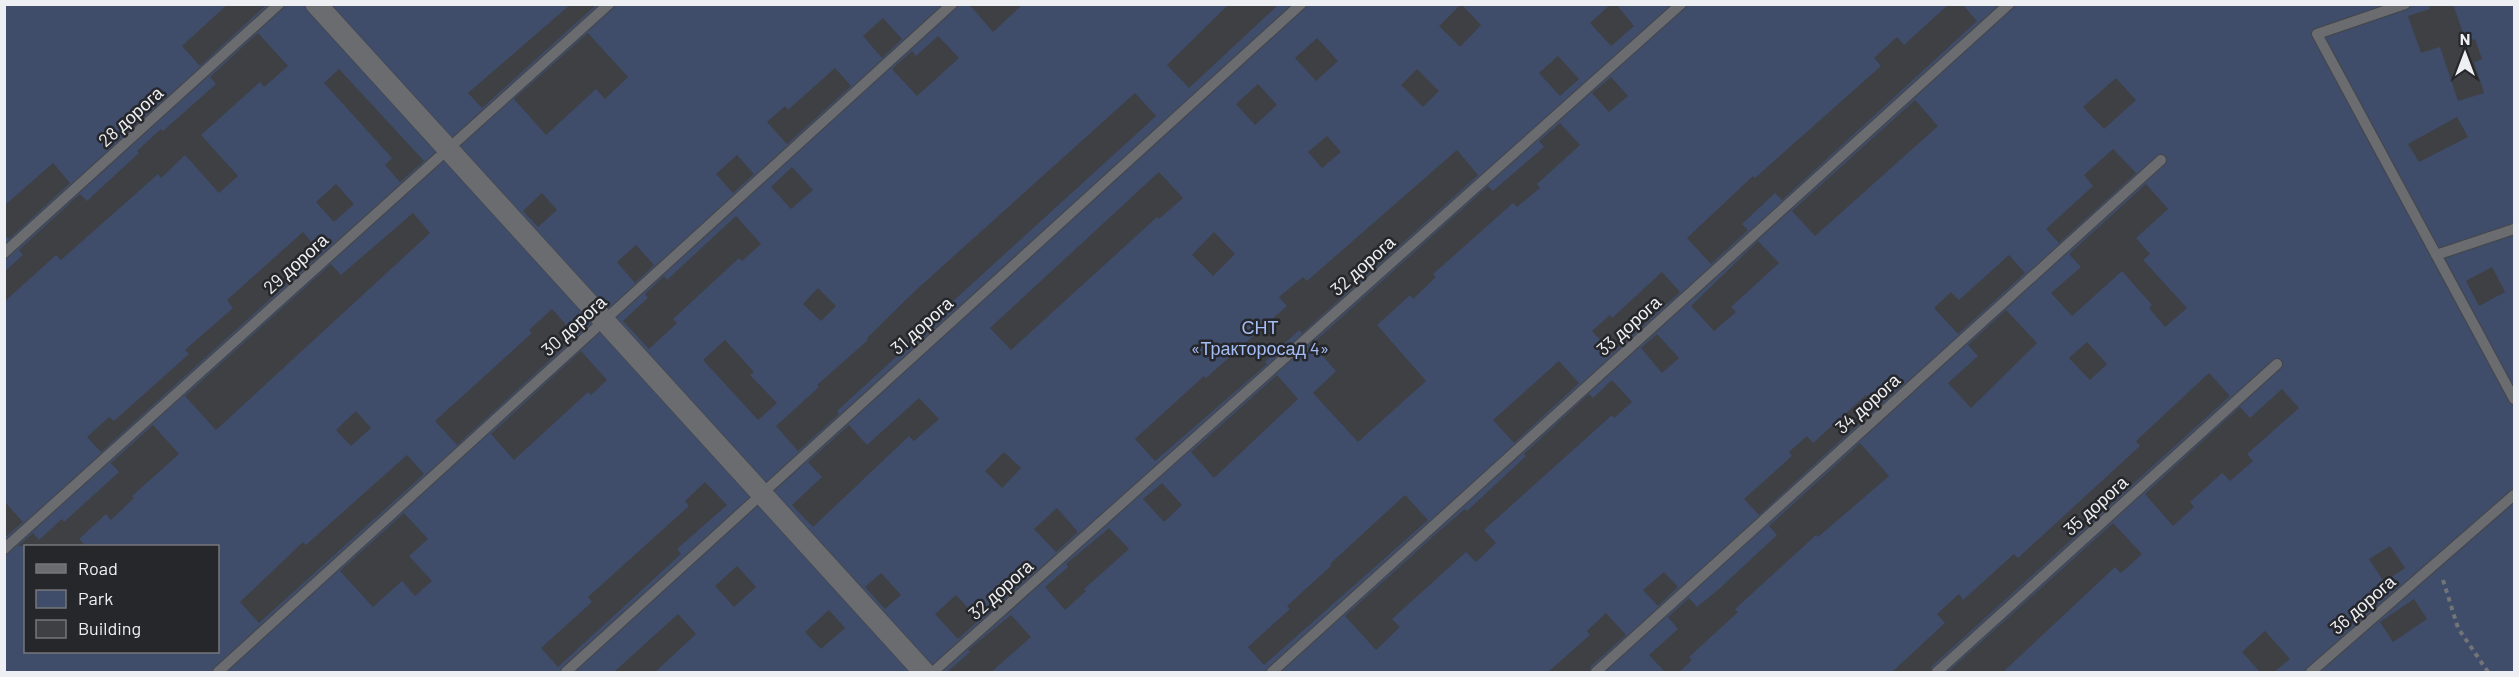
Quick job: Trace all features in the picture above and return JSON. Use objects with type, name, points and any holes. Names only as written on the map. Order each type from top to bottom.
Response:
[{"type":"street","points":[[316,4],[924,672]]},
{"type":"lane","name":"28 дорога","points":[[4,253],[279,4]]},
{"type":"lane","name":"29 дорога","points":[[4,549],[609,4]]},
{"type":"lane","name":"30 дорога","points":[[218,672],[952,4]]},
{"type":"lane","name":"31 дорога","points":[[566,672],[1301,4]]},
{"type":"lane","name":"32 дорога","points":[[933,672],[1681,4]]},
{"type":"lane","name":"33 дорога","points":[[1272,672],[2009,4]]},
{"type":"lane","points":[[2405,4],[2317,34],[2514,399]]},
{"type":"lane","name":"34 дорога","points":[[1596,672],[2161,160]]},
{"type":"lane","points":[[2436,255],[2514,229]]},
{"type":"lane","name":"35 дорога","points":[[1937,672],[2277,364]]},
{"type":"lane","name":"36 дорога","points":[[2311,672],[2514,495]]},
{"type":"path","points":[[2437,563],[2458,628],[2487,672]]},
{"type":"green space","name":"СНТ «Тракторосад 4»","points":[[4,5],[2514,5],[2514,672],[5,672]]},
{"type":"building","points":[[228,4],[267,4],[200,66],[182,46]]},
{"type":"building","points":[[571,4],[597,4],[482,108],[468,93]]},
{"type":"building","points":[[969,4],[1023,4],[993,32]]},
{"type":"building","points":[[1229,4],[1279,4],[1189,88],[1167,65]]},
{"type":"building","points":[[1461,4],[1481,25],[1460,47],[1439,26]]},
{"type":"building","points":[[1611,4],[1616,4],[1634,26],[1611,46],[1590,23]]},
{"type":"building","points":[[1949,4],[1962,4],[1977,21],[1782,200],[1775,193],[1742,224],[1748,230],[1711,264],[1687,238],[1753,176],[1755,178],[1881,66],[1874,58],[1897,37],[1904,45]]},
{"type":"building","points":[[2429,4],[2453,4],[2466,42],[2475,39],[2482,59],[2474,62],[2484,93],[2458,101],[2440,47],[2421,53],[2408,16],[2430,9]]},
{"type":"building","points":[[883,18],[902,39],[882,58],[863,36]]},
{"type":"building","points":[[258,33],[288,66],[264,87],[260,82],[201,135],[238,176],[219,193],[185,155],[161,178],[158,174],[61,260],[56,255],[4,302],[4,272],[23,255],[19,250],[80,194],[87,201],[139,153],[137,151],[161,129],[163,131],[216,84],[210,77]]},
{"type":"building","points":[[588,33],[628,77],[605,99],[596,89],[546,135],[514,99]]},
{"type":"building","points":[[938,36],[959,58],[917,96],[892,69],[912,51],[916,56]]},
{"type":"building","points":[[1317,38],[1338,61],[1316,81],[1295,58]]},
{"type":"building","points":[[1558,56],[1579,79],[1560,96],[1539,73]]},
{"type":"building","points":[[835,68],[851,86],[787,144],[767,122],[785,106],[788,110]]},
{"type":"building","points":[[339,69],[424,161],[400,182],[385,165],[392,158],[324,83]]},
{"type":"building","points":[[1417,69],[1439,91],[1423,107],[1401,85]]},
{"type":"building","points":[[1611,77],[1628,96],[1609,112],[1592,93]]},
{"type":"building","points":[[2116,78],[2136,100],[2104,129],[2083,107]]},
{"type":"building","points":[[1258,84],[1277,105],[1255,125],[1236,104]]},
{"type":"building","points":[[1135,93],[1156,116],[907,343],[909,345],[837,411],[839,414],[798,451],[776,426],[819,387],[817,385],[868,340],[867,338],[915,291]]},
{"type":"building","points":[[1915,100],[1938,126],[1815,236],[1792,211]]},
{"type":"building","points":[[2457,117],[2468,137],[2419,162],[2408,144]]},
{"type":"building","points":[[1560,123],[1580,145],[1537,184],[1540,188],[1517,207],[1513,203],[1433,274],[1436,277],[1413,299],[1410,295],[1377,325],[1426,381],[1358,442],[1313,393],[1336,371],[1312,344],[1488,186],[1493,191],[1544,147],[1539,141]]},
{"type":"building","points":[[1327,136],[1341,152],[1322,168],[1308,152]]},
{"type":"building","points":[[2113,149],[2136,173],[2059,243],[2046,229],[2093,186],[2084,175]]},
{"type":"building","points":[[1457,150],[1478,175],[1302,333],[1299,330],[1265,362],[1267,364],[1155,461],[1135,439],[1204,376],[1206,378],[1287,306],[1279,297],[1303,277],[1307,281]]},
{"type":"building","points":[[737,155],[754,174],[733,193],[716,174]]},
{"type":"building","points":[[53,163],[70,183],[9,239],[4,234],[4,206]]},
{"type":"building","points":[[792,167],[813,190],[791,209],[771,187]]},
{"type":"building","points":[[1159,172],[1183,198],[1159,219],[1157,217],[1011,350],[990,328]]},
{"type":"building","points":[[336,184],[354,204],[334,222],[316,202]]},
{"type":"building","points":[[2146,184],[2168,209],[2136,238],[2150,254],[2143,260],[2187,308],[2165,327],[2149,308],[2152,305],[2122,271],[2072,316],[2051,293],[2081,267],[2069,254]]},
{"type":"building","points":[[542,193],[557,210],[538,227],[523,211]]},
{"type":"building","points":[[413,213],[430,233],[216,430],[185,396],[331,264],[341,275]]},
{"type":"building","points":[[736,216],[761,244],[742,261],[739,258],[673,319],[677,323],[649,349],[623,321],[648,298],[645,294],[664,276],[667,280]]},
{"type":"building","points":[[303,232],[321,253],[101,452],[87,437],[109,417],[114,421],[189,354],[185,350],[233,308],[227,300]]},
{"type":"building","points":[[1214,232],[1235,254],[1213,276],[1192,255]]},
{"type":"building","points":[[1758,241],[1779,263],[1731,307],[1736,312],[1714,331],[1691,306]]},
{"type":"building","points":[[636,245],[654,265],[635,283],[617,262]]},
{"type":"building","points":[[2009,255],[2025,273],[1958,334],[1934,308],[1951,292],[1959,300]]},
{"type":"building","points":[[2492,267],[2505,292],[2479,306],[2466,281]]},
{"type":"building","points":[[1662,272],[1680,292],[1612,353],[1592,331],[1610,315],[1612,318]]},
{"type":"building","points":[[818,288],[836,306],[821,321],[803,304]]},
{"type":"building","points":[[552,309],[576,336],[457,445],[435,421],[532,333],[529,330]]},
{"type":"building","points":[[2006,310],[2037,343],[1971,408],[1948,383],[1978,356],[1968,345]]},
{"type":"building","points":[[1657,334],[1679,358],[1662,373],[1641,348]]},
{"type":"building","points":[[725,340],[754,372],[750,375],[777,403],[758,420],[703,360]]},
{"type":"building","points":[[2087,342],[2107,364],[2090,380],[2069,358]]},
{"type":"building","points":[[581,351],[607,380],[591,395],[588,392],[514,460],[491,434]]},
{"type":"building","points":[[1559,361],[1579,383],[1514,443],[1493,420]]},
{"type":"building","points":[[2209,373],[2230,396],[1932,666],[1930,672],[1892,672],[1945,623],[1937,614],[1959,594],[1963,600],[2014,554],[2018,558],[2140,446],[2136,441]]},
{"type":"building","points":[[1277,375],[1298,399],[1214,478],[1191,452]]},
{"type":"building","points":[[1612,380],[1632,402],[1614,418],[1612,415],[1484,530],[1496,543],[1476,562],[1466,552],[1392,619],[1400,627],[1376,650],[1345,616],[1438,532],[1465,509],[1467,511],[1589,394],[1593,398]]},
{"type":"building","points":[[2282,389],[2299,408],[2247,454],[2253,461],[2230,481],[2222,473],[2190,502],[2194,507],[2173,526],[2145,494],[2240,407],[2250,418]]},
{"type":"building","points":[[1866,395],[1877,407],[1759,515],[1744,499],[1792,456],[1789,452],[1807,436],[1813,443]]},
{"type":"building","points":[[919,398],[939,419],[914,441],[909,436],[813,527],[792,505],[822,477],[808,462],[849,425],[867,445]]},
{"type":"building","points":[[356,411],[371,428],[351,446],[336,430]]},
{"type":"building","points":[[153,425],[179,454],[132,496],[134,498],[111,520],[106,514],[79,539],[85,545],[18,546],[33,533],[39,540],[62,519],[64,522],[119,472],[111,463]]},
{"type":"building","points":[[1860,443],[1889,476],[1818,537],[1816,535],[1735,609],[1738,612],[1689,657],[1692,660],[1679,672],[1665,672],[1649,655],[1678,629],[1668,617],[1689,598],[1697,607],[1718,590],[1777,535],[1769,526]]},
{"type":"building","points":[[1004,452],[1021,468],[1002,488],[985,471]]},
{"type":"building","points":[[407,455],[424,474],[259,623],[240,602],[303,542],[306,545]]},
{"type":"building","points":[[705,482],[727,505],[677,549],[681,554],[558,667],[541,648],[592,602],[588,597],[689,506],[685,501]]},
{"type":"building","points":[[1162,483],[1182,505],[1164,522],[1143,499]]},
{"type":"building","points":[[1405,495],[1428,520],[1264,665],[1248,647],[1290,609],[1287,606],[1331,566],[1330,564]]},
{"type":"building","points":[[4,501],[23,522],[4,538]]},
{"type":"building","points":[[1057,508],[1078,532],[1056,552],[1034,529]]},
{"type":"building","points":[[404,513],[428,539],[409,556],[432,581],[415,596],[402,581],[373,607],[340,571]]},
{"type":"building","points":[[2113,523],[2142,554],[2121,573],[2115,567],[2003,672],[1948,672]]},
{"type":"building","points":[[1109,528],[1129,549],[1084,589],[1086,591],[1065,610],[1045,587],[1068,567],[1066,564]]},
{"type":"building","points":[[2390,546],[2405,568],[2384,582],[2369,559]]},
{"type":"building","points":[[737,566],[756,587],[734,607],[715,586]]},
{"type":"building","points":[[1664,572],[1678,587],[1658,606],[1643,590]]},
{"type":"building","points":[[881,573],[901,595],[885,609],[865,587]]},
{"type":"building","points":[[956,595],[979,620],[958,639],[935,614]]},
{"type":"building","points":[[2414,599],[2427,619],[2393,642],[2380,622]]},
{"type":"building","points":[[829,610],[845,628],[821,649],[805,632]]},
{"type":"building","points":[[1606,613],[1626,635],[1591,666],[1589,672],[1548,672],[1590,635],[1587,631]]},
{"type":"building","points":[[678,614],[696,634],[655,672],[614,672]]},
{"type":"building","points":[[1011,615],[1031,637],[991,672],[947,672],[970,652],[968,650]]},
{"type":"building","points":[[2265,631],[2290,659],[2274,672],[2260,672],[2242,652]]}]
